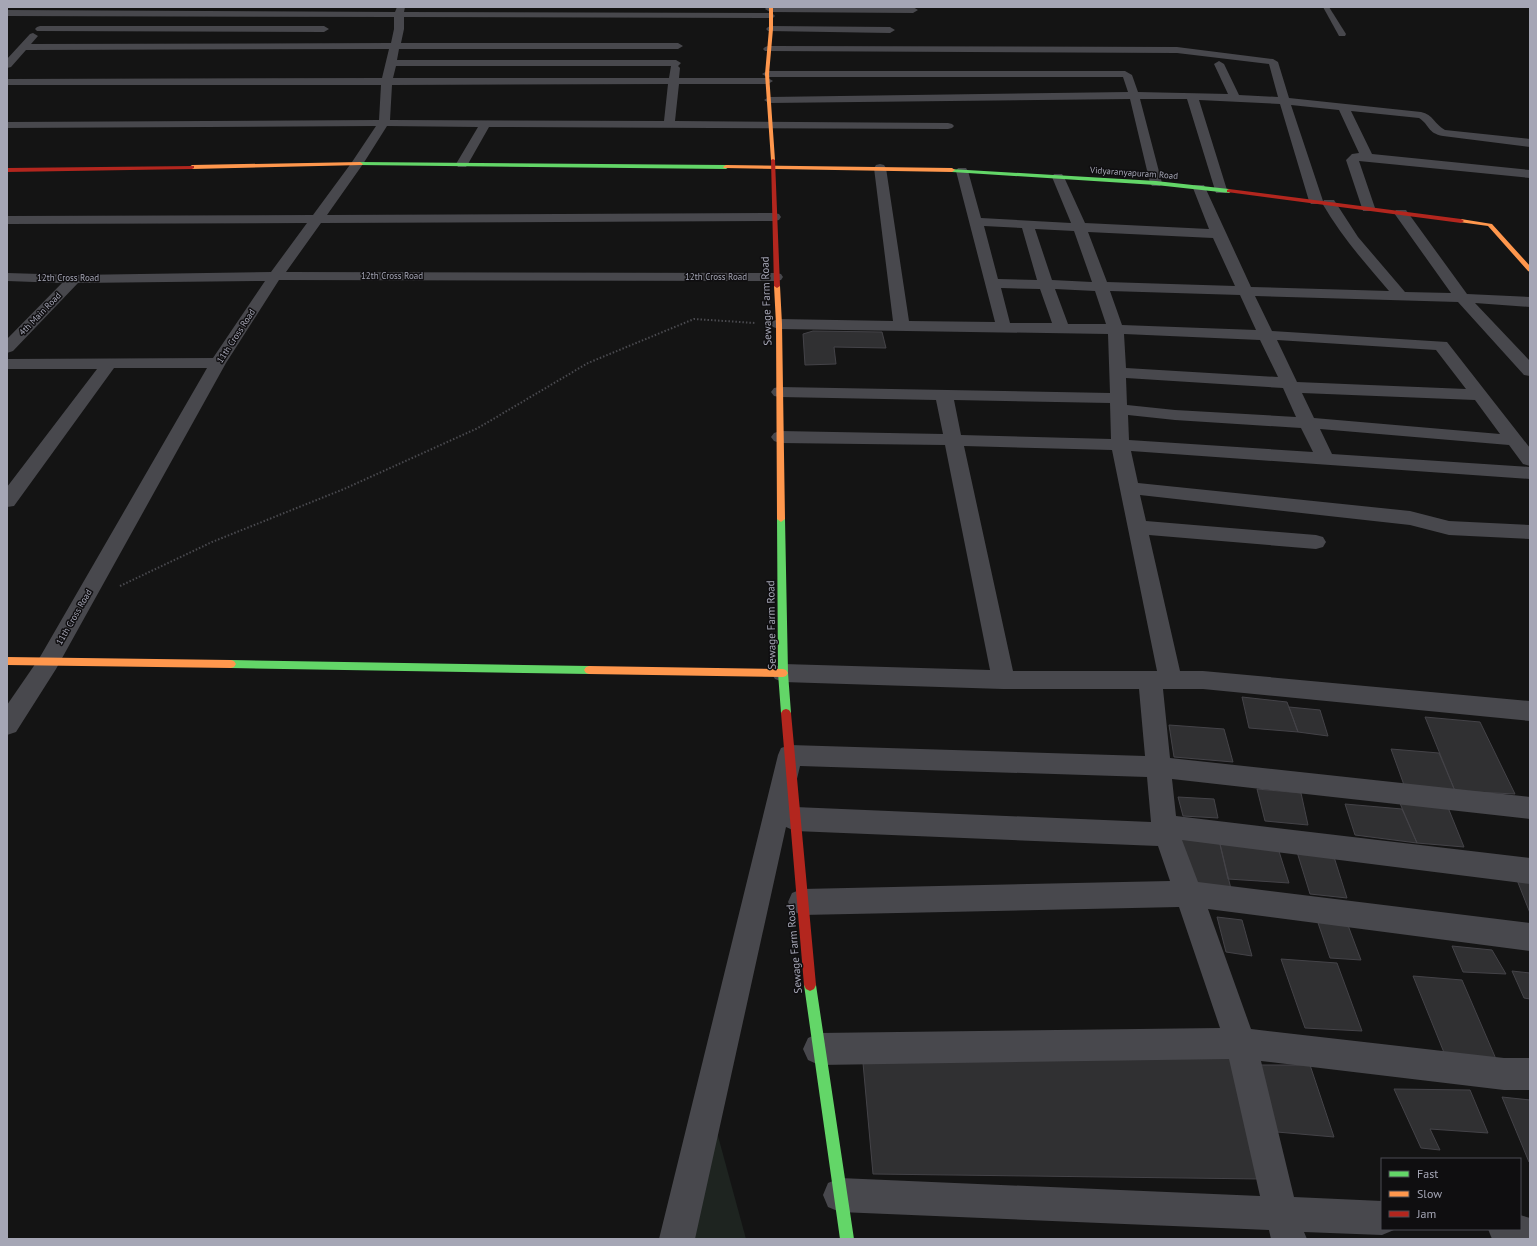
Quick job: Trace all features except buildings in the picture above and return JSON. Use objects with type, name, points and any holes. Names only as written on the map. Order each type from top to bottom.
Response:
[{"type":"street","points":[[103,13],[113,7]]},
{"type":"street","points":[[7,64],[57,10]]},
{"type":"street","points":[[7,13],[57,10],[103,13],[398,20],[682,15],[770,11],[913,10]]},
{"type":"street","name":"Sewage Farm Road","points":[[770,11],[771,29],[768,50],[767,77],[774,167],[776,277],[780,324],[783,673],[809,982],[847,1239]]},
{"type":"street","points":[[384,123],[387,81],[395,47],[398,20]]},
{"type":"street","points":[[40,29],[335,29]]},
{"type":"street","points":[[771,29],[890,30]]},
{"type":"street","points":[[669,125],[679,35]]},
{"type":"street","points":[[23,47],[678,46]]},
{"type":"street","points":[[768,50],[1177,50],[1273,62]]},
{"type":"street","points":[[1274,50],[1273,62],[1284,100],[1322,202],[1336,216],[1355,242],[1401,296]]},
{"type":"street","points":[[391,63],[676,63]]},
{"type":"street","points":[[1219,64],[1235,97]]},
{"type":"street","points":[[7,82],[674,81],[767,77],[1120,73],[1127,75],[1134,95],[1156,183]]},
{"type":"street","points":[[769,100],[937,99],[1134,95],[1235,97],[1284,100],[1420,115],[1427,118],[1432,128],[1443,133],[1530,143]]},
{"type":"street","points":[[1192,96],[1221,190]]},
{"type":"street","points":[[7,125],[384,123],[669,125],[770,126],[950,132],[937,99]]},
{"type":"street","points":[[1343,106],[1367,157]]},
{"type":"street","name":"11th Cross Road","points":[[7,725],[48,663],[218,363],[275,276],[384,123]]},
{"type":"street","points":[[462,164],[485,124]]},
{"type":"street","points":[[1368,208],[1352,160],[1356,157],[1530,174]]},
{"type":"street","name":"Vidyaranyapuram Road","points":[[7,170],[356,164],[880,168],[962,171],[1156,183],[1322,202],[1490,225],[1530,270]]},
{"type":"street","points":[[880,168],[902,326]]},
{"type":"street","points":[[962,171],[1004,328]]},
{"type":"street","points":[[1058,177],[1079,226],[1116,330],[1120,445],[1138,527],[1160,680],[1159,767],[1165,830],[1241,1043],[1285,1226]]},
{"type":"street","points":[[1199,188],[1218,234],[1325,460]]},
{"type":"street","points":[[1401,213],[1462,298],[1530,371]]},
{"type":"street","points":[[7,220],[774,217]]},
{"type":"street","points":[[976,222],[1218,234]]},
{"type":"street","points":[[1027,224],[1046,285],[1062,328]]},
{"type":"street","name":"12th Cross Road","points":[[7,277],[74,279],[275,276],[776,277]]},
{"type":"street","name":"4th Main Road","points":[[9,344],[74,279]]},
{"type":"street","points":[[992,283],[1462,298],[1530,302]]},
{"type":"street","points":[[780,324],[1062,328],[1266,335],[1440,345],[1530,460]]},
{"type":"street","points":[[7,364],[218,363]]},
{"type":"street","points":[[7,501],[109,364]]},
{"type":"street","points":[[1117,372],[1290,385],[1480,395]]},
{"type":"street","points":[[780,392],[944,395],[1118,403],[1153,414],[1228,417],[1436,435],[1514,440]]},
{"type":"street","points":[[944,395],[1003,680]]},
{"type":"street","points":[[780,438],[954,440],[1120,445],[1530,473]]},
{"type":"street","points":[[1129,488],[1410,518],[1449,528],[1530,532]]},
{"type":"street","points":[[1138,527],[1316,542]]},
{"type":"street","points":[[7,661],[48,663],[783,673],[1003,680],[1203,680],[1530,711]]},
{"type":"street","points":[[677,1239],[790,755],[1159,767],[1530,808]]},
{"type":"street","points":[[795,819],[1165,830],[1530,871]]},
{"type":"street","points":[[802,902],[1189,894],[1530,937]]},
{"type":"street","points":[[819,1048],[1241,1043],[1504,1074],[1530,1074]]},
{"type":"street","points":[[840,1195],[1285,1226],[1381,1218]]},
{"type":"street","points":[[1509,1230],[1530,1235]]},
{"type":"lane","points":[[1326,7],[1342,34]]},
{"type":"path","points":[[80,606],[212,542],[344,489],[471,431],[588,363],[694,319],[780,324]]},
{"type":"shaded area","points":[[709,1103],[746,1239],[684,1239]]},
{"type":"traffic: fast","points":[[360,164],[726,167]]},
{"type":"traffic: fast","points":[[952,170],[1156,183],[1229,191]]},
{"type":"traffic: fast","points":[[781,519],[783,673],[786,713]]},
{"type":"traffic: fast","points":[[231,664],[589,670]]},
{"type":"traffic: fast","points":[[810,985],[847,1239]]},
{"type":"traffic: slow","points":[[771,7],[771,29],[767,74],[773,160]]},
{"type":"traffic: slow","points":[[192,167],[360,164]]},
{"type":"traffic: slow","points":[[726,167],[952,170]]},
{"type":"traffic: slow","points":[[1461,221],[1490,225],[1530,270]]},
{"type":"traffic: slow","points":[[777,286],[779,324],[781,519]]},
{"type":"traffic: slow","points":[[7,661],[231,664]]},
{"type":"traffic: slow","points":[[589,670],[783,673]]},
{"type":"traffic: jam","points":[[773,160],[777,286]]},
{"type":"traffic: jam","points":[[7,170],[192,167]]},
{"type":"traffic: jam","points":[[1229,191],[1461,221]]},
{"type":"traffic: jam","points":[[786,713],[810,985]]}]
